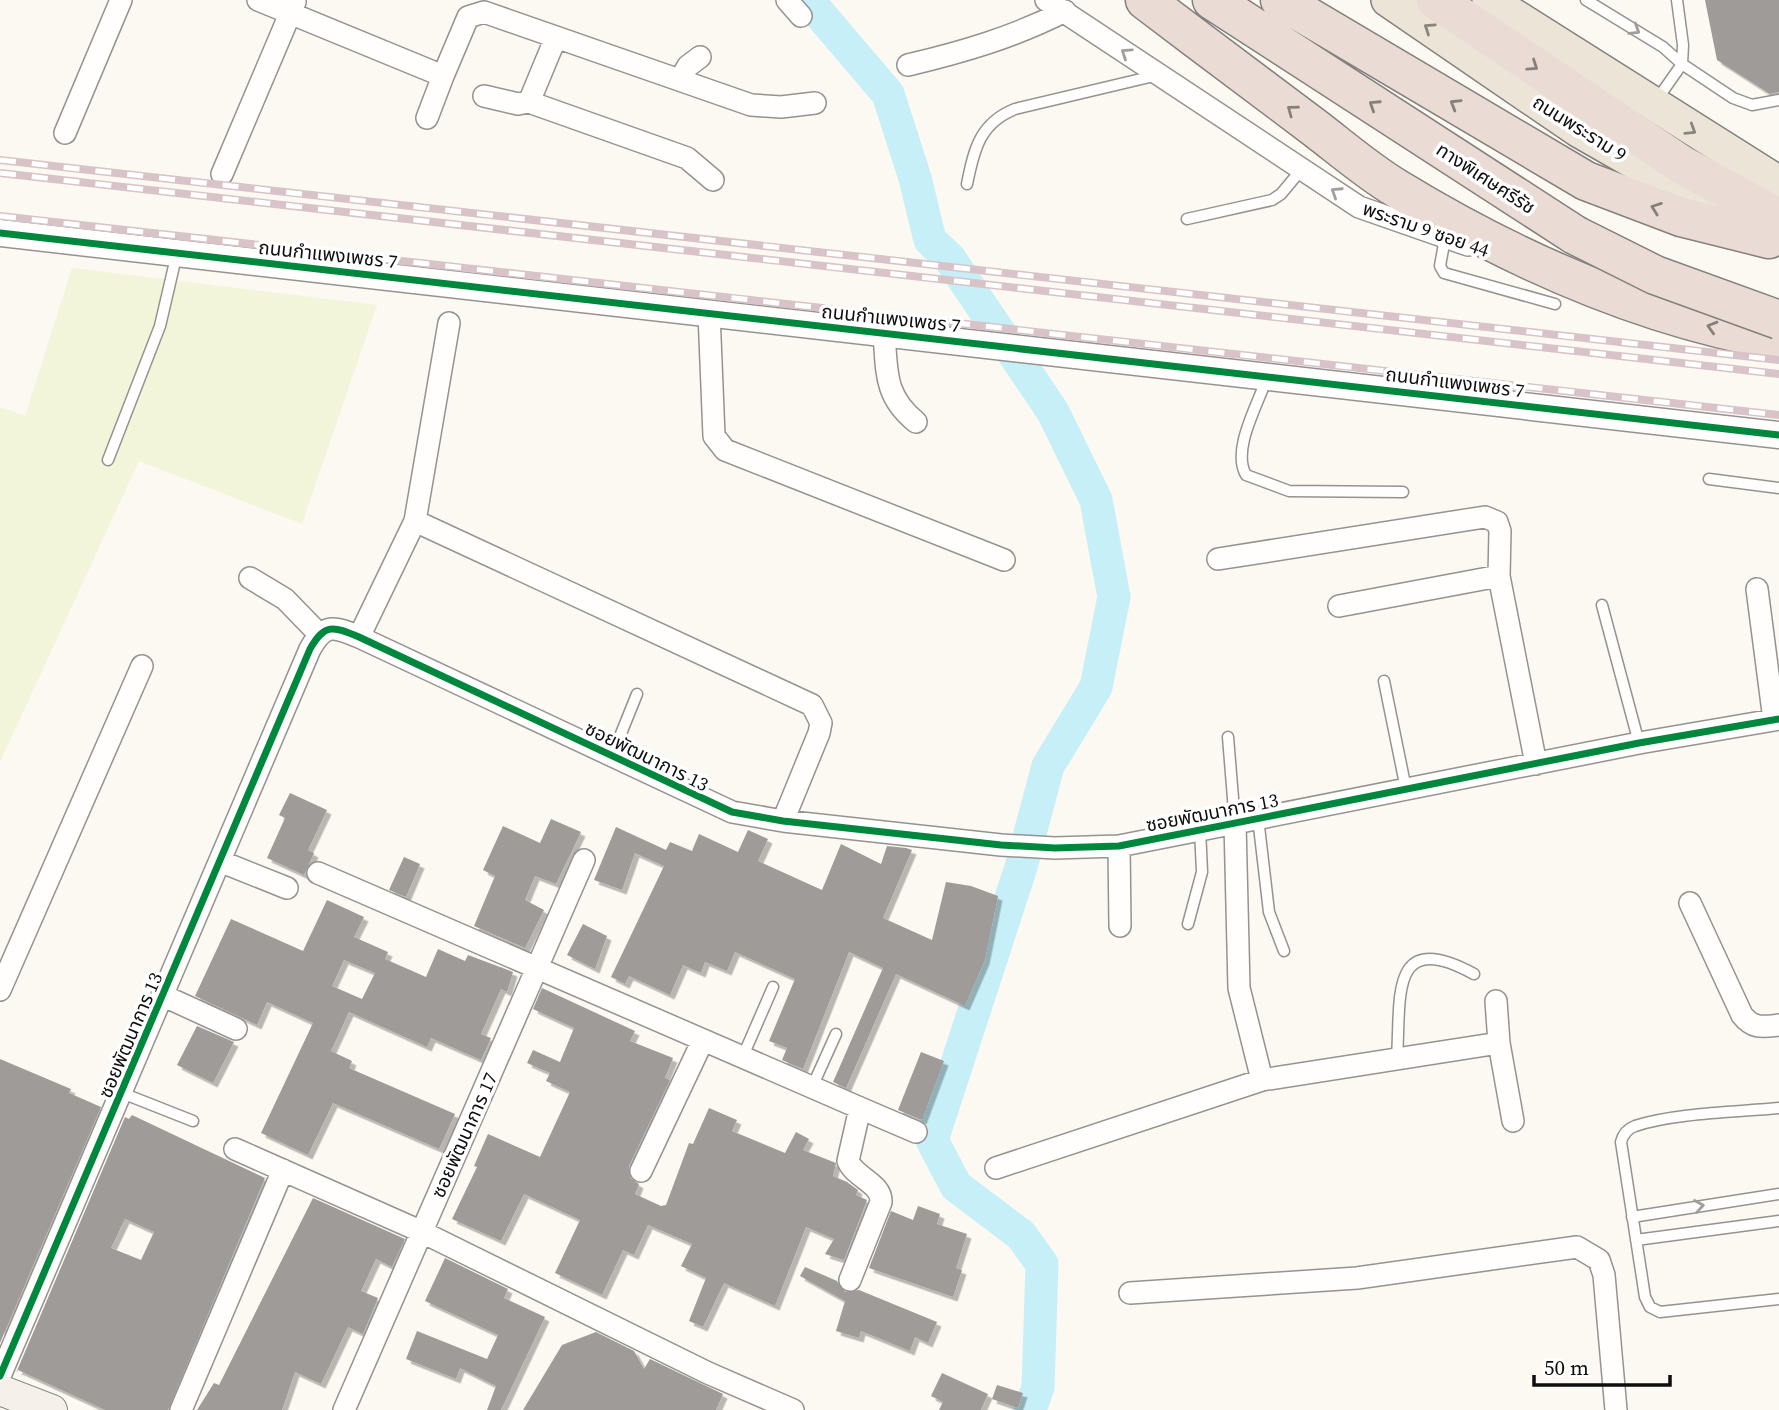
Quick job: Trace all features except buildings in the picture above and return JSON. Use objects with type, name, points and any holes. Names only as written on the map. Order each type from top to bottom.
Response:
[{"type":"highway","points":[[1145,0],[1394,187],[1491,242],[1552,288],[1667,314],[1728,332],[1779,341]]},
{"type":"highway","name":"ทางพิเศษศรีรัช","points":[[1212,0],[1575,235],[1655,275],[1779,320]]},
{"type":"highway","points":[[1280,0],[1586,181],[1681,217],[1776,234]]},
{"type":"highway","points":[[1436,0],[1682,165],[1776,234]]},
{"type":"main road","name":"ถนนพระราม 9","points":[[1388,0],[1578,130],[1776,234]]},
{"type":"main road","points":[[1489,0],[1652,106],[1779,183]]},
{"type":"main road","points":[[0,1390],[52,1410]]},
{"type":"street","points":[[65,134],[121,0]]},
{"type":"street","points":[[258,0],[293,7],[443,76]]},
{"type":"street","name":"พระราม 9 ซอย 44","points":[[1046,0],[1359,208],[1445,238],[1552,288],[1779,303]]},
{"type":"street","points":[[222,174],[293,7]]},
{"type":"street","points":[[908,65],[1023,33],[1065,11]]},
{"type":"street","points":[[427,118],[468,17],[484,12],[751,105],[781,107],[815,103]]},
{"type":"street","points":[[529,102],[556,37]]},
{"type":"street","points":[[680,80],[688,66],[700,57]]},
{"type":"street","points":[[484,96],[518,104],[529,102],[687,158],[713,180]]},
{"type":"street","name":"ถนนกำแพงเพชร 7","points":[[0,233],[1779,435]]},
{"type":"street","points":[[709,313],[714,436],[725,450],[1004,560]]},
{"type":"street","points":[[359,637],[415,522],[449,323]]},
{"type":"street","points":[[884,333],[889,387],[899,408],[916,422]]},
{"type":"street","points":[[1218,559],[1485,517],[1497,522],[1500,531],[1499,576],[1536,764]]},
{"type":"street","points":[[415,522],[812,705],[821,723],[819,733],[783,821]]},
{"type":"street","points":[[1339,606],[1499,576]]},
{"type":"street","points":[[250,578],[285,599],[319,634]]},
{"type":"street","points":[[1757,589],[1776,719]]},
{"type":"street","name":"ซอยพัฒนาการ 13","points":[[0,1376],[319,634],[329,628],[340,629],[359,637],[732,812],[783,821],[1031,847],[1119,846],[1639,743],[1776,719]]},
{"type":"street","points":[[0,990],[142,666]]},
{"type":"street","points":[[1235,823],[1239,988],[1262,1080]]},
{"type":"street","points":[[1119,846],[1120,926]]},
{"type":"street","name":"ซอยพัฒนาการ 17","points":[[344,1410],[584,860]]},
{"type":"street","points":[[222,862],[288,888]]},
{"type":"street","points":[[318,873],[813,1085],[916,1132]]},
{"type":"street","points":[[1690,903],[1742,1015],[1750,1025],[1779,1025]]},
{"type":"street","points":[[164,996],[236,1029]]},
{"type":"street","points":[[1496,1001],[1499,1043],[1513,1121]]},
{"type":"street","points":[[640,1171],[703,1040]]},
{"type":"street","points":[[996,1167],[1262,1080],[1499,1043]]},
{"type":"street","points":[[850,1280],[882,1196],[855,1173],[848,1161],[860,1108]]},
{"type":"street","points":[[235,1149],[420,1231],[708,1373],[793,1410]]},
{"type":"street","points":[[181,1410],[283,1170]]},
{"type":"street","points":[[1130,1293],[1357,1278],[1577,1247],[1599,1259],[1604,1275],[1616,1410]]},
{"type":"lane","points":[[1586,0],[1663,47],[1682,64],[1733,98],[1752,105],[1779,100]]},
{"type":"lane","points":[[1652,106],[1682,64],[1683,45],[1677,0]]},
{"type":"lane","points":[[967,184],[972,155],[985,128],[997,116],[1015,109],[1158,75]]},
{"type":"lane","points":[[1187,219],[1272,200],[1281,194],[1301,170]]},
{"type":"lane","points":[[1445,238],[1440,265],[1444,273],[1552,288]]},
{"type":"lane","points":[[108,460],[160,326],[177,253]]},
{"type":"lane","points":[[1266,377],[1259,404],[1244,432],[1243,469],[1246,475],[1289,491],[1403,492]]},
{"type":"lane","points":[[1709,479],[1779,488]]},
{"type":"lane","points":[[1602,605],[1639,743]]},
{"type":"lane","points":[[1384,681],[1406,789]]},
{"type":"lane","points":[[612,756],[637,694]]},
{"type":"lane","points":[[1228,737],[1235,823]]},
{"type":"lane","points":[[1258,818],[1269,912],[1284,951]]},
{"type":"lane","points":[[1188,924],[1202,872],[1200,830]]},
{"type":"lane","points":[[1397,1057],[1403,980],[1411,965],[1420,959],[1430,958],[1454,963],[1474,974]]},
{"type":"lane","points":[[743,1056],[774,987]]},
{"type":"lane","points":[[813,1085],[836,1034]]},
{"type":"lane","points":[[122,1093],[192,1121]]},
{"type":"lane","points":[[1779,1108],[1632,1127],[1621,1142],[1645,1297],[1650,1307],[1660,1312],[1779,1299]]},
{"type":"lane","points":[[1632,1217],[1779,1194]]},
{"type":"lane","points":[[1636,1240],[1779,1221]]},
{"type":"green space","points":[[72,268],[377,305],[302,524],[139,461],[0,762],[0,407],[25,416]]},
{"type":"waterway","points":[[808,0],[888,94],[915,178],[930,240],[950,259],[1053,412],[1096,500],[1114,597],[1096,687],[1048,766],[1021,867],[932,1140],[956,1186],[1021,1235],[1042,1264],[1038,1387],[1030,1410]]},
{"type":"railway","points":[[0,160],[1779,360]]},
{"type":"railway","points":[[0,173],[1779,374]]},
{"type":"railway","points":[[0,216],[1779,415]]},
{"type":"cycle path","points":[[0,233],[1779,435]]},
{"type":"cycle path","points":[[0,1376],[310,649],[320,635],[330,629],[359,637],[732,812],[783,821],[1001,845],[1055,848],[1119,846],[1639,743],[1779,719]]}]
